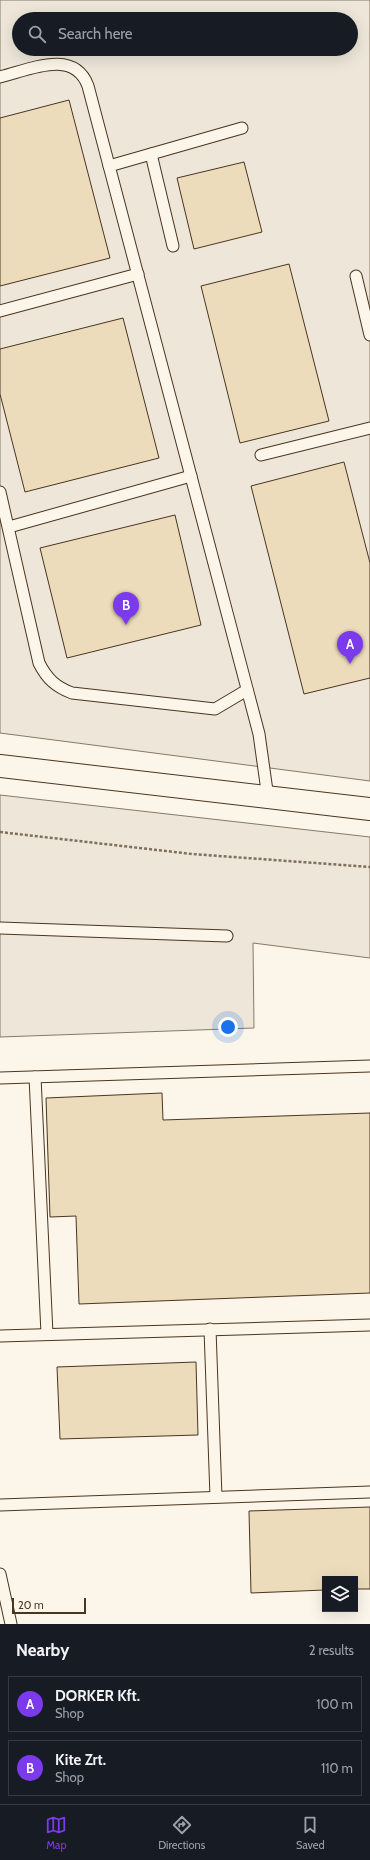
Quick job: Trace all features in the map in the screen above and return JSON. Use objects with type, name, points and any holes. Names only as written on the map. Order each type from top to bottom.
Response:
[{"type":"main road","points":[[0,766],[370,809]]},
{"type":"lane","points":[[0,77],[51,64],[68,65],[81,72],[88,86],[259,734],[268,798]]},
{"type":"lane","points":[[109,166],[242,128]]},
{"type":"lane","points":[[151,154],[173,246]]},
{"type":"lane","points":[[0,310],[138,274]]},
{"type":"lane","points":[[356,276],[370,335]]},
{"type":"lane","points":[[261,455],[370,428]]},
{"type":"lane","points":[[9,527],[191,476]]},
{"type":"lane","points":[[0,492],[39,663],[44,673],[53,684],[72,693],[215,709],[247,690]]},
{"type":"lane","points":[[0,928],[227,936]]},
{"type":"lane","points":[[0,1078],[370,1066]]},
{"type":"lane","points":[[35,1077],[47,1334]]},
{"type":"lane","points":[[0,1336],[370,1324]]},
{"type":"lane","points":[[210,1329],[216,1497]]},
{"type":"lane","points":[[0,1505],[370,1492]]},
{"type":"lane","points":[[0,1574],[11,1624]]},
{"type":"path","points":[[0,832],[192,854],[370,867]]},
{"type":"shaded area","points":[[0,0],[370,0],[370,781],[0,733]]},
{"type":"shaded area","points":[[0,795],[370,837],[370,958],[253,943],[254,1028],[0,1037]]},
{"type":"building","points":[[69,100],[110,258],[0,286],[0,118]]},
{"type":"building","points":[[244,162],[262,232],[194,249],[177,178]]},
{"type":"building","points":[[289,264],[329,421],[240,443],[201,286]]},
{"type":"building","points":[[123,318],[159,458],[25,492],[0,394],[0,349]]},
{"type":"building","points":[[344,462],[370,563],[370,678],[304,694],[251,486]]},
{"type":"building","points":[[175,515],[201,625],[67,658],[40,548]]},
{"type":"building","points":[[162,1093],[163,1120],[370,1113],[370,1293],[79,1304],[76,1216],[50,1217],[46,1098]]},
{"type":"building","points":[[196,1362],[198,1435],[60,1439],[57,1367]]},
{"type":"building","points":[[370,1507],[370,1589],[358,1589],[358,1576],[322,1576],[322,1590],[251,1593],[249,1511]]},
{"type":"place","name":"Kite Zrt.","points":[[126,625]]},
{"type":"place","name":"DORKER Kft.","points":[[350,664]]}]
